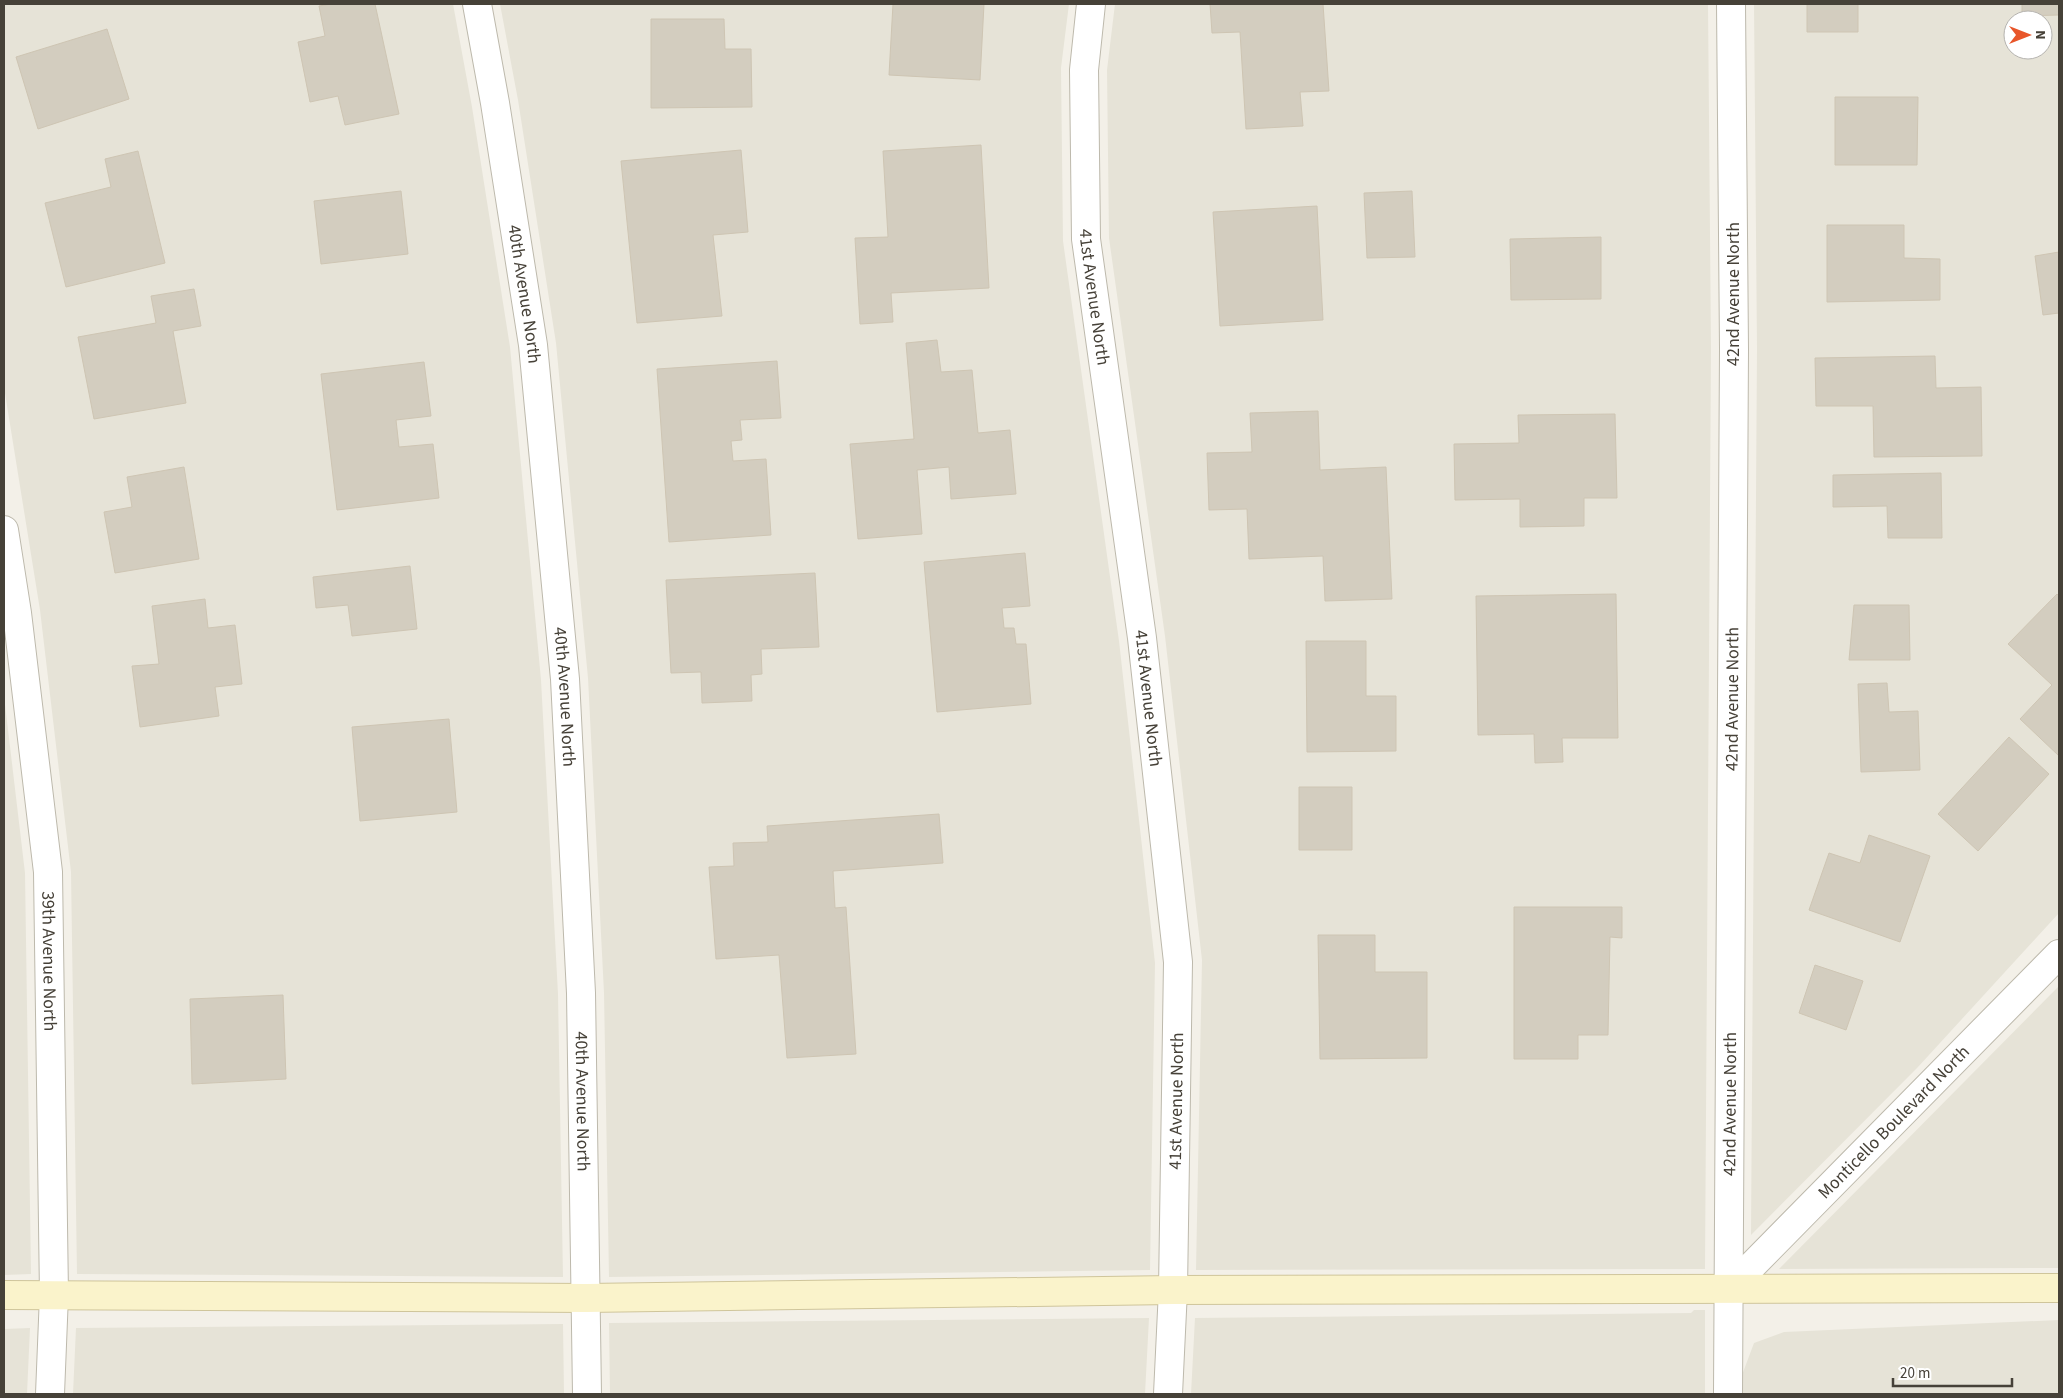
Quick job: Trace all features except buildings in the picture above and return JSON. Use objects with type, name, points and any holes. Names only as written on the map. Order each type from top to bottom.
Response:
[{"type":"main road","points":[[4,1295],[586,1298],[1173,1290],[2059,1288]]},
{"type":"street","name":"40th Avenue North","points":[[477,4],[495,103],[533,345],[564,679],[581,993],[587,1394]]},
{"type":"street","name":"41st Avenue North","points":[[1092,4],[1084,70],[1086,239],[1142,638],[1178,962],[1173,1290],[1168,1394]]},
{"type":"street","name":"42nd Avenue North","points":[[1728,1394],[1734,359],[1731,4]]},
{"type":"street","name":"39th Avenue North","points":[[4,530],[17,613],[48,872],[54,1295],[50,1394]]},
{"type":"street","name":"Monticello Boulevard North","points":[[1728,1290],[2059,954]]},
{"type":"shaded area","points":[[4,4],[453,4],[472,107],[510,347],[541,680],[558,994],[563,1277],[77,1274],[71,872],[40,610],[4,387]]},
{"type":"shaded area","points":[[500,4],[1069,4],[1061,68],[1063,241],[1119,641],[1155,963],[1150,1270],[609,1277],[604,993],[588,678],[556,343],[518,100]]},
{"type":"shaded area","points":[[1115,4],[1708,4],[1711,349],[1705,1269],[1196,1270],[1202,960],[1165,636],[1109,238],[1107,70]]},
{"type":"shaded area","points":[[1754,4],[2059,4],[2059,913],[1918,1067],[1751,1235],[1757,349]]},
{"type":"shaded area","points":[[4,696],[25,873],[31,1274],[4,1275]]},
{"type":"shaded area","points":[[2059,986],[2059,1268],[1779,1269]]},
{"type":"shaded area","points":[[1694,1310],[1705,1310],[1705,1394],[1191,1394],[1195,1318],[1691,1313]]},
{"type":"shaded area","points":[[1149,1318],[1145,1394],[610,1394],[609,1323]]},
{"type":"shaded area","points":[[2059,1320],[2059,1394],[1743,1394],[1742,1375],[1754,1343],[1784,1332]]},
{"type":"shaded area","points":[[563,1324],[564,1394],[73,1394],[76,1328]]},
{"type":"shaded area","points":[[30,1328],[27,1394],[4,1394],[4,1329]]}]
